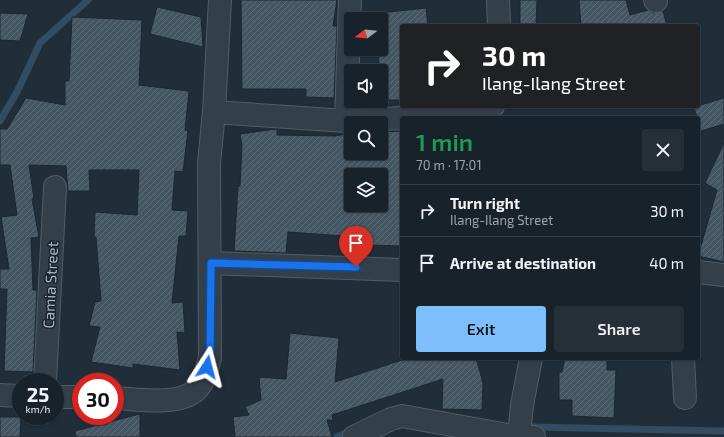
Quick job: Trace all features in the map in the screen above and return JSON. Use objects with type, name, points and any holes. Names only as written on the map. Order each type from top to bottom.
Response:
[{"type":"street","points":[[124,398],[170,400],[186,396],[196,391],[204,377],[210,358],[211,263],[209,163],[214,112],[220,0]]},
{"type":"street","points":[[346,116],[350,0]]},
{"type":"street","points":[[498,0],[499,24]]},
{"type":"street","points":[[470,116],[486,112],[491,108]]},
{"type":"street","points":[[214,112],[344,120]]},
{"type":"street","points":[[388,118],[400,118]]},
{"type":"street","name":"Camia Street","points":[[45,373],[55,187]]},
{"type":"street","points":[[211,263],[400,270]]},
{"type":"street","points":[[700,272],[724,275]]},
{"type":"street","points":[[354,437],[391,419],[402,416],[523,436],[522,405],[531,360]]},
{"type":"street","points":[[683,360],[684,398]]},
{"type":"street","points":[[0,395],[12,396]]},
{"type":"building","points":[[241,0],[337,0],[333,26],[337,26],[334,98],[306,97],[306,89],[242,89]]},
{"type":"building","points":[[520,0],[537,0],[536,24],[520,24]]},
{"type":"building","points":[[579,0],[626,0],[630,15],[648,10],[653,13],[663,11],[666,24],[581,24]]},
{"type":"building","points":[[157,7],[201,17],[203,47],[150,34]]},
{"type":"building","points":[[426,8],[428,24],[400,24],[400,100],[388,100],[388,64],[378,64],[379,56],[388,56],[388,12]]},
{"type":"building","points":[[0,13],[28,14],[20,41],[0,40]]},
{"type":"building","points":[[72,17],[142,20],[139,85],[189,91],[185,130],[188,131],[183,172],[175,171],[172,210],[188,211],[186,236],[179,236],[172,303],[183,302],[185,333],[177,332],[180,370],[133,364],[133,368],[91,362],[100,327],[89,326],[95,302],[101,301],[96,237],[94,237],[95,212],[137,215],[139,170],[89,170],[90,191],[68,191],[66,166],[29,165],[34,199],[32,199],[39,237],[31,238],[33,290],[37,290],[33,372],[4,371],[7,289],[0,289],[0,269],[9,269],[1,217],[17,215],[10,165],[0,165],[0,129],[7,129],[26,98],[65,105],[65,81],[69,81]]},
{"type":"building","points":[[724,98],[724,124],[701,131],[700,116],[697,116],[694,108],[700,108],[700,105]]},
{"type":"building","points":[[277,129],[277,135],[335,136],[344,134],[344,160],[388,160],[388,132],[400,131],[400,246],[370,245],[371,238],[288,232],[286,253],[234,251],[238,186],[240,186],[242,145],[240,134]]},
{"type":"building","points":[[724,143],[724,262],[700,256],[700,249],[717,190],[705,183]]},
{"type":"building","points":[[290,333],[339,338],[335,382],[402,360],[477,360],[483,383],[482,410],[442,409],[443,379],[332,415],[333,420],[327,420],[332,437],[235,437],[233,417],[249,415],[245,407],[261,400],[259,377],[286,379]]},
{"type":"building","points":[[565,360],[607,360],[607,370],[616,370],[614,418],[572,416],[572,400],[559,400],[559,372],[562,372]]},
{"type":"building","points":[[140,414],[140,437],[76,437],[75,431],[98,425],[124,425],[124,418]]},
{"type":"building","points":[[0,417],[12,417],[12,425],[21,425],[20,437],[0,437]]},
{"type":"waterway","points":[[0,121],[17,92],[40,43],[88,0]]},
{"type":"waterway","points":[[530,427],[724,431]]},
{"type":"waterway","points":[[337,437],[352,430]]},
{"type":"route","points":[[207,367],[210,358],[211,263],[356,267]]}]
